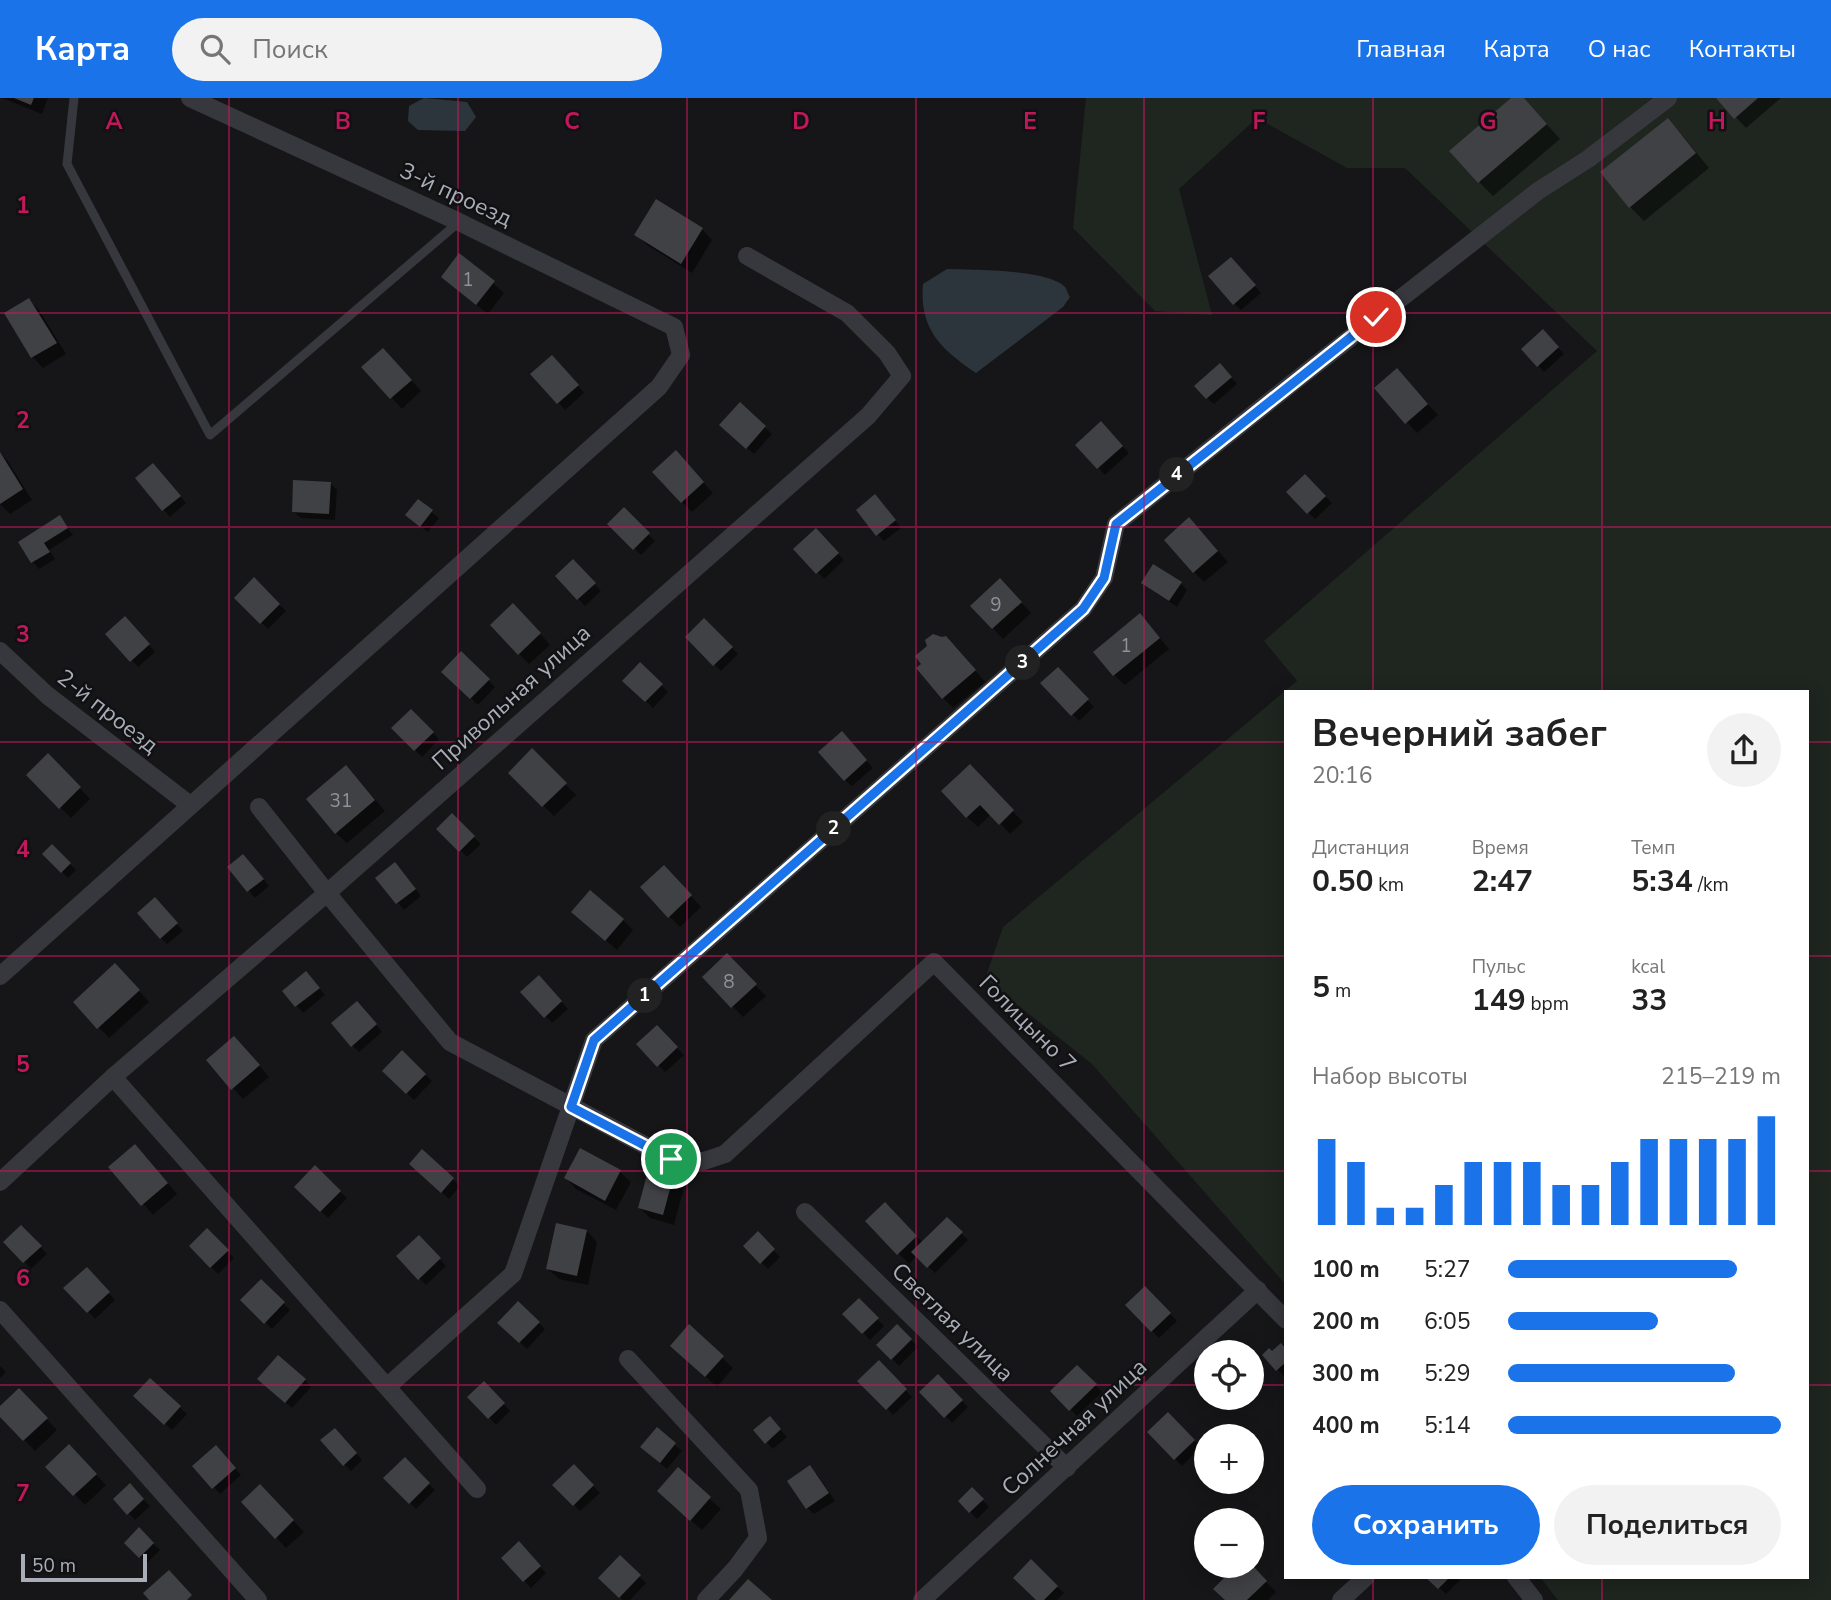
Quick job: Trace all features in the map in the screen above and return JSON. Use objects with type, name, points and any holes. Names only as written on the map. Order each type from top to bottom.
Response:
[{"type":"street","name":"3-й проезд","points":[[190,98],[459,222],[674,327],[681,355],[659,387],[190,805]]},
{"type":"street","points":[[388,1387],[513,1274],[594,1040],[1083,609],[1104,578],[1116,524],[1527,199],[1588,159],[1668,98]]},
{"type":"street","name":"Привольная улица","points":[[0,1182],[113,1077],[327,893],[868,416],[902,376],[887,353],[847,313],[747,256]]},
{"type":"street","name":"2-й проезд","points":[[0,651],[47,695],[190,805]]},
{"type":"street","points":[[0,976],[190,805]]},
{"type":"street","points":[[259,807],[450,1042],[571,1107]]},
{"type":"street","name":"Голицыно 7","points":[[571,1107],[671,1159],[704,1161],[725,1154],[934,962],[1284,1318]]},
{"type":"street","points":[[113,1077],[477,1489]]},
{"type":"street","name":"Светлая улица","points":[[805,1212],[1067,1468]]},
{"type":"street","name":"Солнечная улица","points":[[922,1600],[1258,1290]]},
{"type":"street","points":[[0,1310],[258,1600]]},
{"type":"street","points":[[628,1359],[749,1490],[758,1538],[735,1569],[706,1600]]},
{"type":"street","points":[[1341,1600],[1364,1579]]},
{"type":"street","points":[[1518,1579],[1534,1600]]},
{"type":"lane","points":[[75,98],[66,164],[210,435],[459,222]]},
{"type":"shaded area","points":[[424,98],[467,102],[476,117],[465,131],[418,130],[408,121],[409,106]]},
{"type":"shaded area","points":[[1086,98],[1831,98],[1831,1600],[1558,1600],[1542,1579],[1809,1579],[1809,690],[1286,690],[1297,681],[1264,641],[1597,351],[1405,168],[1347,168],[1257,118],[1179,189],[1212,315],[1155,311],[1073,228]]},
{"type":"shaded area","points":[[947,269],[1009,272],[1043,277],[1065,287],[1070,297],[1063,307],[976,373],[943,346],[929,326],[925,314],[923,284]]},
{"type":"shaded area","points":[[1284,692],[1284,1283],[1092,1064],[985,979],[1003,927]]},
{"type":"building","points":[[14,98],[34,98],[31,105]]},
{"type":"building","points":[[1511,98],[1524,98],[1547,124],[1478,183],[1449,151]]},
{"type":"building","points":[[1716,98],[1758,98],[1734,119]]},
{"type":"building","points":[[1668,118],[1696,153],[1629,208],[1600,172]]},
{"type":"building","points":[[656,199],[703,228],[681,264],[634,235]]},
{"type":"building","points":[[459,253],[495,281],[476,305],[441,277]]},
{"type":"building","points":[[1231,257],[1256,285],[1233,305],[1208,276]]},
{"type":"building","points":[[29,298],[57,343],[31,358],[4,313]]},
{"type":"building","points":[[1543,329],[1559,347],[1537,367],[1521,349]]},
{"type":"building","points":[[383,348],[412,380],[390,399],[361,367]]},
{"type":"building","points":[[552,355],[579,385],[557,404],[530,374]]},
{"type":"building","points":[[1220,363],[1232,377],[1206,399],[1194,386]]},
{"type":"building","points":[[1397,368],[1428,404],[1405,424],[1374,388]]},
{"type":"building","points":[[740,402],[766,426],[746,449],[719,425]]},
{"type":"building","points":[[1101,421],[1123,446],[1097,469],[1075,445]]},
{"type":"building","points":[[676,450],[704,482],[681,503],[652,472]]},
{"type":"building","points":[[0,452],[23,489],[0,504]]},
{"type":"building","points":[[153,463],[181,496],[162,511],[135,478]]},
{"type":"building","points":[[1305,474],[1326,496],[1307,514],[1286,492]]},
{"type":"building","points":[[293,480],[331,482],[329,514],[292,512]]},
{"type":"building","points":[[875,494],[896,520],[876,536],[856,510]]},
{"type":"building","points":[[418,499],[433,510],[420,527],[405,515]]},
{"type":"building","points":[[624,507],[650,533],[633,550],[607,524]]},
{"type":"building","points":[[60,515],[68,528],[44,543],[50,552],[31,563],[18,542]]},
{"type":"building","points":[[1189,517],[1218,551],[1193,573],[1164,540]]},
{"type":"building","points":[[816,528],[839,553],[816,574],[793,549]]},
{"type":"building","points":[[573,559],[596,583],[577,600],[555,576]]},
{"type":"building","points":[[1153,564],[1182,582],[1169,601],[1141,583]]},
{"type":"building","points":[[254,577],[280,604],[260,624],[234,598]]},
{"type":"building","points":[[1000,578],[1022,602],[992,629],[970,606]]},
{"type":"building","points":[[513,603],[541,633],[518,655],[490,625]]},
{"type":"building","points":[[1140,613],[1160,638],[1113,676],[1093,652]]},
{"type":"building","points":[[125,616],[150,644],[130,662],[105,634]]},
{"type":"building","points":[[704,618],[733,647],[713,666],[685,637]]},
{"type":"building","points":[[933,634],[946,636],[976,670],[942,699],[916,668],[921,664],[915,656],[927,646],[925,640]]},
{"type":"building","points":[[461,651],[490,679],[470,699],[441,672]]},
{"type":"building","points":[[640,662],[663,684],[645,702],[622,681]]},
{"type":"building","points":[[1058,667],[1089,699],[1071,716],[1040,683]]},
{"type":"building","points":[[411,709],[434,732],[414,751],[391,728]]},
{"type":"building","points":[[842,731],[867,760],[844,781],[818,752]]},
{"type":"building","points":[[532,748],[567,783],[542,807],[508,773]]},
{"type":"building","points":[[48,753],[81,787],[59,809],[26,775]]},
{"type":"building","points":[[970,764],[1014,810],[999,825],[980,805],[966,818],[941,791]]},
{"type":"building","points":[[346,765],[375,800],[335,834],[306,799]]},
{"type":"building","points":[[452,813],[475,836],[459,852],[436,829]]},
{"type":"building","points":[[52,844],[71,863],[61,873],[42,854]]},
{"type":"building","points":[[243,854],[264,879],[247,892],[227,867]]},
{"type":"building","points":[[395,862],[416,889],[396,904],[375,878]]},
{"type":"building","points":[[664,865],[692,895],[668,918],[640,887]]},
{"type":"building","points":[[590,890],[624,919],[605,941],[571,912]]},
{"type":"building","points":[[155,897],[178,923],[160,939],[137,913]]},
{"type":"building","points":[[727,953],[757,984],[731,1008],[702,977]]},
{"type":"building","points":[[115,963],[140,990],[97,1029],[73,1002]]},
{"type":"building","points":[[306,971],[320,988],[295,1007],[282,991]]},
{"type":"building","points":[[539,975],[562,1001],[544,1018],[520,992]]},
{"type":"building","points":[[357,1001],[377,1024],[351,1047],[331,1023]]},
{"type":"building","points":[[657,1025],[678,1047],[657,1067],[636,1044]]},
{"type":"building","points":[[234,1036],[260,1065],[231,1090],[206,1060]]},
{"type":"building","points":[[402,1050],[426,1074],[406,1094],[382,1071]]},
{"type":"building","points":[[135,1144],[168,1183],[141,1206],[108,1167]]},
{"type":"building","points":[[580,1148],[621,1170],[605,1201],[564,1178]]},
{"type":"building","points":[[422,1149],[454,1178],[441,1193],[409,1164]]},
{"type":"building","points":[[651,1160],[676,1167],[663,1215],[638,1208]]},
{"type":"building","points":[[315,1165],[341,1191],[320,1212],[294,1187]]},
{"type":"building","points":[[885,1202],[917,1236],[897,1255],[865,1221]]},
{"type":"building","points":[[947,1217],[963,1232],[927,1268],[911,1252]]},
{"type":"building","points":[[556,1223],[587,1230],[577,1276],[546,1269]]},
{"type":"building","points":[[21,1225],[42,1246],[23,1263],[3,1242]]},
{"type":"building","points":[[207,1228],[229,1250],[210,1268],[189,1246]]},
{"type":"building","points":[[758,1231],[775,1249],[760,1264],[743,1246]]},
{"type":"building","points":[[419,1235],[441,1258],[418,1280],[396,1256]]},
{"type":"building","points":[[87,1267],[110,1292],[87,1313],[63,1288]]},
{"type":"building","points":[[261,1279],[285,1302],[264,1324],[240,1300]]},
{"type":"building","points":[[1145,1286],[1171,1313],[1151,1332],[1125,1305]]},
{"type":"building","points":[[859,1298],[879,1318],[862,1334],[842,1314]]},
{"type":"building","points":[[518,1301],[540,1322],[519,1343],[497,1323]]},
{"type":"building","points":[[689,1324],[724,1356],[705,1377],[670,1346]]},
{"type":"building","points":[[897,1324],[912,1339],[891,1360],[876,1345]]},
{"type":"building","points":[[1281,1343],[1284,1347],[1284,1364],[1276,1371],[1264,1357],[1269,1348],[1272,1351]]},
{"type":"building","points":[[278,1355],[306,1379],[285,1403],[257,1379]]},
{"type":"building","points":[[879,1360],[907,1389],[886,1410],[857,1381]]},
{"type":"building","points":[[1077,1365],[1097,1384],[1069,1411],[1050,1391]]},
{"type":"building","points":[[938,1374],[963,1400],[944,1418],[919,1392]]},
{"type":"building","points":[[150,1378],[181,1406],[164,1425],[133,1396]]},
{"type":"building","points":[[484,1381],[505,1403],[488,1419],[467,1397]]},
{"type":"building","points":[[19,1388],[48,1418],[23,1441],[0,1417],[0,1406]]},
{"type":"building","points":[[1168,1412],[1194,1441],[1174,1460],[1147,1432]]},
{"type":"building","points":[[770,1416],[781,1429],[765,1444],[753,1430]]},
{"type":"building","points":[[657,1427],[676,1443],[660,1463],[640,1447]]},
{"type":"building","points":[[335,1428],[357,1453],[343,1466],[320,1440]]},
{"type":"building","points":[[69,1444],[97,1474],[73,1496],[45,1467]]},
{"type":"building","points":[[216,1445],[236,1468],[212,1489],[192,1466]]},
{"type":"building","points":[[405,1457],[430,1483],[409,1504],[383,1478]]},
{"type":"building","points":[[574,1464],[594,1485],[573,1506],[552,1485]]},
{"type":"building","points":[[810,1465],[829,1493],[806,1509],[787,1481]]},
{"type":"building","points":[[678,1467],[711,1497],[690,1521],[657,1491]]},
{"type":"building","points":[[130,1483],[144,1499],[127,1515],[113,1499]]},
{"type":"building","points":[[260,1484],[294,1520],[275,1539],[241,1502]]},
{"type":"building","points":[[972,1487],[984,1499],[969,1513],[958,1501]]},
{"type":"building","points":[[139,1527],[154,1543],[139,1558],[124,1543]]},
{"type":"building","points":[[519,1541],[541,1566],[523,1582],[501,1558]]},
{"type":"building","points":[[620,1555],[641,1575],[619,1598],[598,1578]]},
{"type":"building","points":[[1031,1559],[1058,1586],[1044,1600],[1036,1600],[1013,1578]]},
{"type":"building","points":[[169,1570],[192,1595],[187,1600],[149,1600],[143,1593]]},
{"type":"building","points":[[1224,1578],[1264,1578],[1267,1581],[1247,1600],[1225,1600],[1213,1589]]},
{"type":"building","points":[[748,1579],[772,1600],[729,1600]]},
{"type":"building","points":[[1427,1579],[1448,1579],[1438,1589]]},
{"type":"route","points":[[671,1159],[571,1107],[594,1040],[1083,609],[1104,578],[1116,524],[1376,317]]}]
